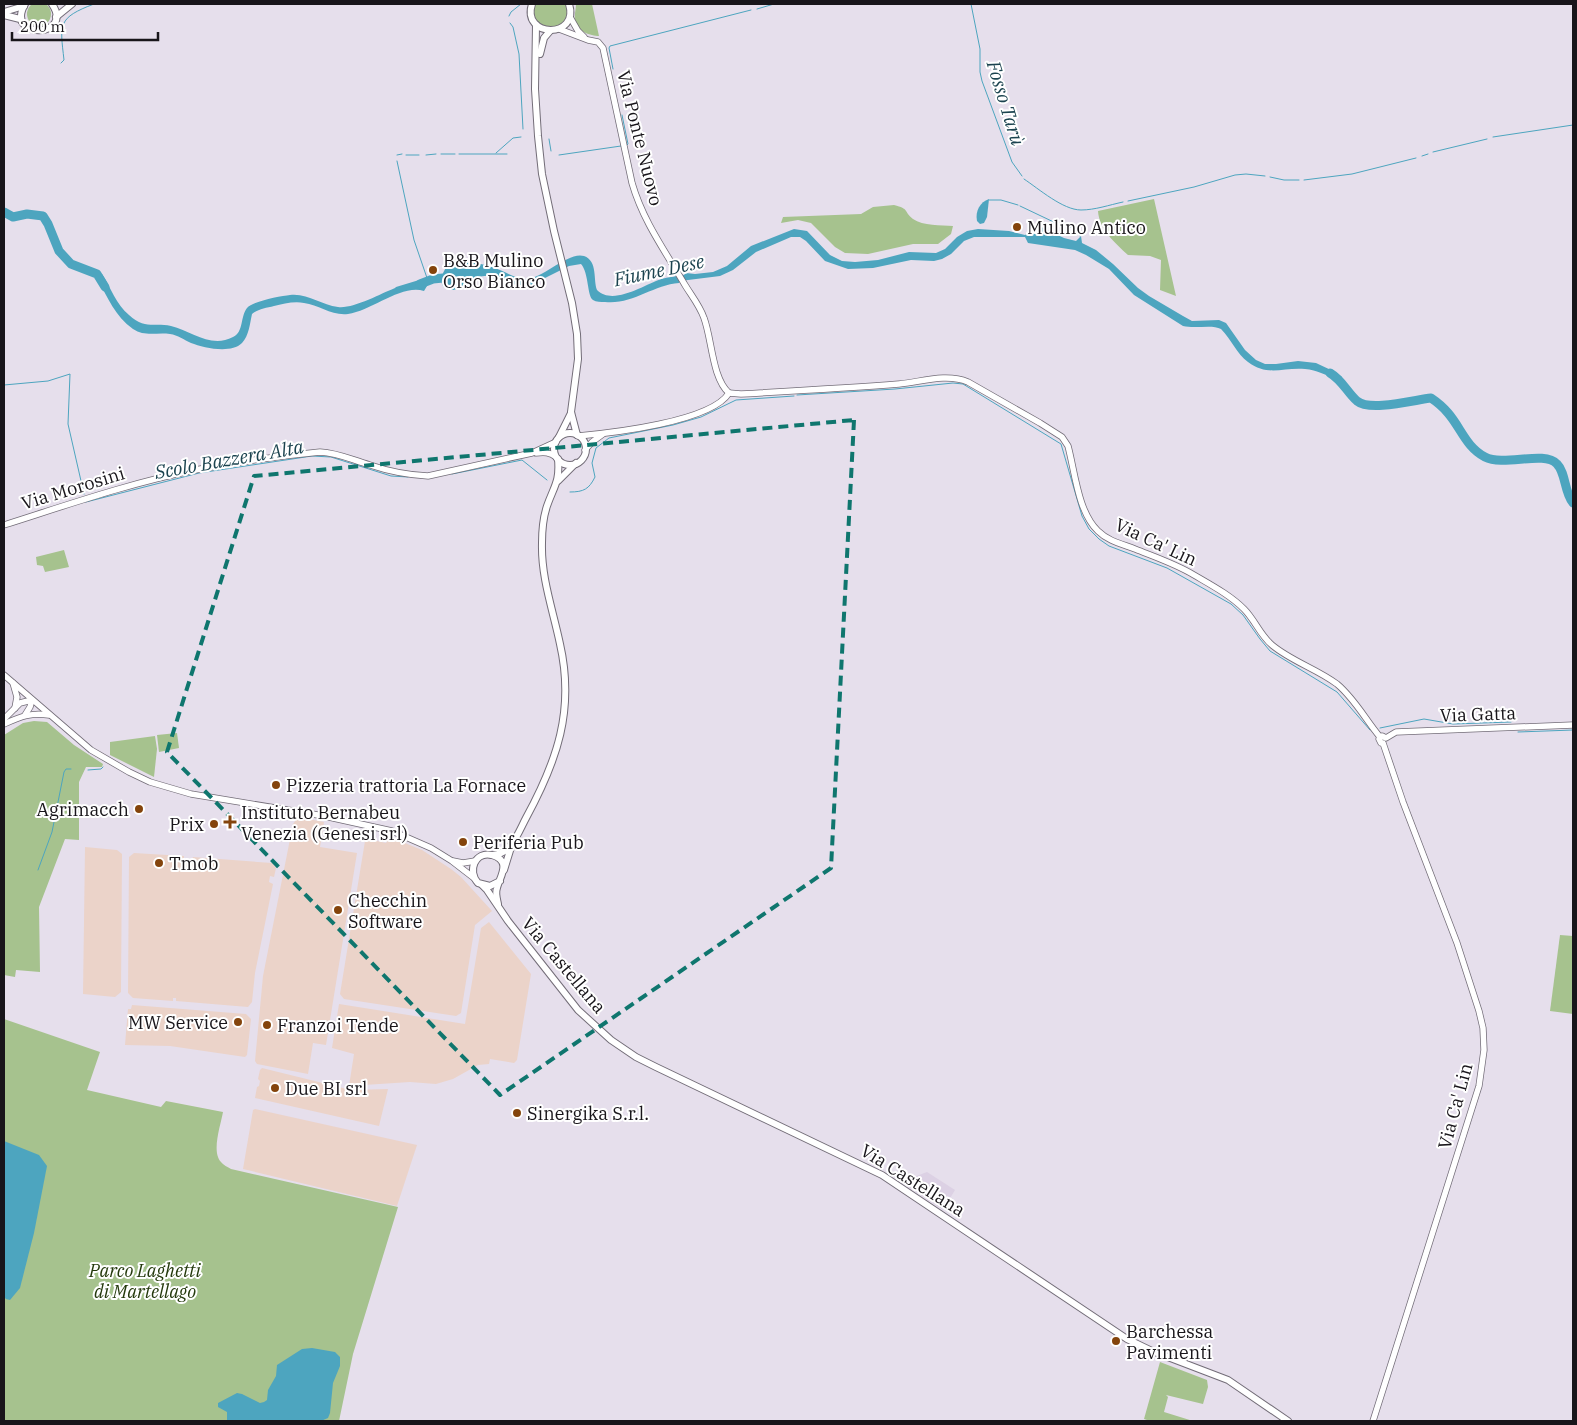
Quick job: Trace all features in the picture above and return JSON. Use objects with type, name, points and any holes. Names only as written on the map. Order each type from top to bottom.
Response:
[{"type":"main road","points":[[52,4],[56,17]]},
{"type":"main road","points":[[4,14],[20,19],[33,31],[42,31],[52,26],[56,17],[72,4]]},
{"type":"main road","points":[[25,5],[22,16],[26,26]]},
{"type":"main road","points":[[4,14],[25,5]]},
{"type":"main road","points":[[531,5],[531,16],[536,25],[550,31],[564,26],[570,17],[570,5]]},
{"type":"main road","points":[[498,905],[496,890],[513,842],[546,778],[556,752],[564,714],[565,685],[562,656],[545,583],[542,532],[545,512],[558,482],[559,472],[554,449],[571,412],[578,346],[575,320],[542,174],[536,117],[536,25]]},
{"type":"main road","points":[[536,70],[543,42],[550,31]]},
{"type":"main road","points":[[558,482],[582,458],[585,450],[571,412]]},
{"type":"main road","points":[[557,439],[569,433],[578,435]]},
{"type":"main road","points":[[557,458],[566,464],[576,463]]},
{"type":"main road","points":[[500,881],[492,886],[482,886],[474,878],[472,869],[475,861],[482,856],[502,854],[513,842]]},
{"type":"main road","points":[[492,855],[502,863],[504,871]]},
{"type":"main road","name":"Via Castellana","points":[[482,886],[578,1010],[611,1040],[630,1053],[703,1090],[877,1172],[1127,1339],[1152,1351],[1228,1380],[1288,1421]]},
{"type":"street","name":"Via Ponte Nuovo","points":[[570,17],[578,30],[588,40]]},
{"type":"street","name":"Via Ponte Nuovo","points":[[559,29],[598,42],[603,48],[638,204],[650,229],[704,317],[718,376],[722,385],[729,393]]},
{"type":"street","name":"Via Ca' Lin","points":[[729,393],[741,394],[902,384],[933,379],[955,379],[968,382],[1062,437],[1068,446],[1084,509],[1098,530],[1116,542],[1164,560],[1192,574],[1231,598],[1245,610],[1272,645],[1341,688],[1353,700],[1383,739],[1403,802],[1457,943],[1479,1011],[1483,1028],[1484,1050],[1479,1086],[1373,1421]]},
{"type":"street","points":[[578,435],[603,434],[662,423],[698,413],[723,401],[729,393]]},
{"type":"street","points":[[585,450],[603,434]]},
{"type":"street","name":"Via Morosini","points":[[532,453],[557,439]]},
{"type":"street","name":"Via Morosini","points":[[4,525],[81,499],[194,470],[294,454],[335,453],[376,467],[415,476],[428,476],[532,453],[544,452],[552,454],[557,458]]},
{"type":"street","points":[[4,675],[91,750],[150,782],[191,794],[324,816],[388,832],[392,831],[419,842],[452,861],[474,878]]},
{"type":"street","points":[[13,683],[17,697],[15,708]]},
{"type":"street","points":[[4,719],[23,702],[32,700]]},
{"type":"street","points":[[25,715],[32,700]]},
{"type":"street","points":[[4,724],[34,713],[51,716]]},
{"type":"street","name":"Via Gatta","points":[[1383,739],[1396,732],[1573,725]]},
{"type":"street","points":[[452,861],[463,863],[475,861]]},
{"type":"highlighted area","points":[[854,420],[831,868],[500,1095],[167,752],[254,476]]},
{"type":"shaded area","points":[[298,817],[324,822],[320,847],[357,853],[326,1045],[313,1043],[308,1074],[257,1064],[255,1061],[263,976],[293,824]]},
{"type":"shaded area","points":[[390,837],[422,850],[451,869],[461,877],[492,911],[475,925],[461,1013],[456,1016],[344,999],[340,994],[365,841],[368,839],[386,843]]},
{"type":"shaded area","points":[[85,847],[117,850],[122,854],[121,992],[115,997],[83,994]]},
{"type":"shaded area","points":[[134,853],[184,856],[184,860],[192,859],[193,857],[272,863],[276,868],[274,877],[270,876],[269,882],[273,884],[255,973],[252,1002],[248,1007],[176,1001],[176,998],[173,998],[173,1001],[133,998],[128,993],[129,857]]},
{"type":"shaded area","points":[[489,922],[531,974],[517,1060],[514,1063],[490,1059],[489,1064],[478,1065],[453,1079],[436,1084],[410,1082],[349,1086],[354,1054],[332,1048],[339,1004],[465,1024],[481,928]]},
{"type":"shaded area","points":[[132,1005],[246,1014],[251,1019],[247,1055],[245,1057],[170,1046],[125,1045],[128,1009],[131,1009]]},
{"type":"shaded area","points":[[262,1068],[351,1090],[388,1089],[379,1126],[255,1098]]},
{"type":"shaded area","points":[[253,1110],[417,1145],[397,1206],[243,1169]]},
{"type":"shaded area","points":[[927,1172],[955,1190],[943,1210],[902,1183]]},
{"type":"green space","points":[[39,2],[48,5],[51,14],[48,23],[39,26],[30,23],[27,14],[30,5]]},
{"type":"green space","points":[[534,4],[568,4],[567,20],[558,28],[540,26],[533,16]]},
{"type":"green space","points":[[576,4],[592,4],[599,36],[588,34],[578,28],[575,19]]},
{"type":"green space","points":[[1154,199],[1176,296],[1160,290],[1161,260],[1150,256],[1128,255],[1108,235],[1099,218],[1098,211]]},
{"type":"green space","points":[[894,205],[904,209],[913,219],[922,223],[953,226],[951,234],[938,244],[913,244],[868,254],[845,253],[835,247],[811,223],[798,220],[781,223],[783,217],[861,214],[873,207]]},
{"type":"green space","points":[[64,550],[69,567],[45,572],[43,566],[37,565],[36,557]]},
{"type":"green space","points":[[34,721],[47,722],[74,745],[103,764],[102,767],[86,767],[79,782],[79,840],[65,839],[39,907],[40,972],[16,970],[15,977],[4,975],[4,735],[23,723]]},
{"type":"green space","points":[[177,733],[179,748],[159,752],[157,735]]},
{"type":"green space","points":[[155,736],[157,749],[154,777],[110,755],[110,742]]},
{"type":"green space","points":[[1560,935],[1573,936],[1573,1014],[1550,1011]]},
{"type":"green space","name":"Parco Laghetti di Martellago","points":[[4,1019],[100,1052],[87,1090],[161,1107],[166,1101],[223,1112],[217,1152],[222,1163],[231,1169],[398,1207],[353,1354],[339,1421],[4,1421]]},
{"type":"green space","points":[[1160,1362],[1207,1380],[1208,1387],[1203,1404],[1166,1395],[1168,1397],[1164,1412],[1193,1421],[1150,1421],[1144,1419]]},
{"type":"water","points":[[989,199],[987,217],[984,223],[980,224],[977,221],[978,210],[983,202]]},
{"type":"water","points":[[1041,227],[1064,238],[1076,241],[1081,236],[1082,243],[1096,250],[1138,288],[1192,321],[1219,320],[1226,323],[1245,350],[1256,360],[1265,364],[1298,361],[1316,363],[1342,377],[1337,381],[1322,373],[1309,370],[1269,370],[1255,367],[1241,355],[1221,329],[1183,326],[1134,295],[1109,269],[1086,255],[1075,250],[1028,243],[1025,237],[974,237],[964,241],[951,254],[942,259],[934,261],[911,260],[873,268],[848,269],[825,261],[800,237],[791,237],[756,252],[733,270],[720,276],[680,281],[679,283],[660,287],[624,301],[615,302],[599,302],[591,298],[584,268],[581,264],[569,266],[527,287],[486,276],[476,278],[460,288],[451,290],[446,289],[442,282],[443,272],[453,261],[485,265],[524,279],[539,275],[570,258],[584,256],[588,258],[593,266],[597,290],[611,296],[629,293],[664,278],[684,275],[686,273],[713,272],[727,266],[751,246],[794,229],[807,231],[830,255],[842,261],[855,262],[878,260],[909,252],[936,253],[945,249],[957,237],[967,231],[978,229],[1009,231],[1025,235]]},
{"type":"water","points":[[102,274],[124,311],[135,320],[145,324],[179,328],[202,338],[217,341],[236,335],[239,332],[247,308],[261,301],[280,296],[297,295],[309,297],[332,306],[344,307],[351,306],[396,287],[429,277],[430,281],[424,291],[415,290],[396,294],[367,308],[348,314],[331,312],[300,302],[262,309],[252,314],[248,333],[242,343],[231,348],[217,349],[196,345],[178,336],[147,334],[133,329],[121,318],[109,300],[98,280]]},
{"type":"water","points":[[4,1141],[39,1155],[47,1166],[34,1233],[20,1288],[10,1300],[4,1297]]},
{"type":"water","points":[[312,1348],[335,1352],[340,1357],[340,1366],[333,1383],[328,1418],[321,1421],[227,1421],[227,1412],[218,1407],[218,1403],[237,1393],[260,1403],[264,1402],[267,1400],[268,1390],[276,1376],[277,1365],[302,1349]]},
{"type":"waterway","points":[[61,63],[64,60],[62,30],[67,18],[94,4]]},
{"type":"waterway","points":[[509,16],[521,4]]},
{"type":"waterway","name":"Fosso Tarù","points":[[757,9],[774,4]]},
{"type":"waterway","name":"Fosso Tarù","points":[[971,4],[980,49],[982,81],[1012,162],[1022,176]]},
{"type":"waterway","name":"Fosso Tarù","points":[[613,69],[610,46],[751,10]]},
{"type":"waterway","points":[[510,23],[513,27],[519,54],[523,129]]},
{"type":"waterway","name":"Fosso Tarù","points":[[622,115],[627,145]]},
{"type":"waterway","name":"Fosso Tarù","points":[[1493,137],[1573,125]]},
{"type":"waterway","points":[[496,153],[513,138],[521,137]]},
{"type":"waterway","points":[[549,139],[551,151]]},
{"type":"waterway","name":"Fosso Tarù","points":[[1433,152],[1487,139]]},
{"type":"waterway","name":"Fosso Tarù","points":[[559,155],[621,146]]},
{"type":"waterway","name":"Fosso Tarù","points":[[397,155],[402,154]]},
{"type":"waterway","name":"Fosso Tarù","points":[[426,155],[436,154]]},
{"type":"waterway","name":"Fosso Tarù","points":[[441,154],[455,154]]},
{"type":"waterway","name":"Fosso Tarù","points":[[459,154],[507,154]]},
{"type":"waterway","name":"Fosso Tarù","points":[[1422,156],[1428,154]]},
{"type":"waterway","name":"Fosso Tarù","points":[[406,155],[419,155]]},
{"type":"waterway","name":"Fosso Tarù","points":[[1304,180],[1352,174],[1416,158]]},
{"type":"waterway","name":"Fosso Tarù","points":[[397,161],[414,240],[427,278]]},
{"type":"waterway","name":"Fosso Tarù","points":[[1128,201],[1194,187],[1235,175],[1265,176]]},
{"type":"waterway","name":"Fosso Tarù","points":[[1270,177],[1284,180],[1299,180]]},
{"type":"waterway","name":"Fosso Tarù","points":[[1024,179],[1051,198],[1074,209],[1092,209],[1123,202]]},
{"type":"waterway","points":[[989,200],[1001,200],[1018,205]]},
{"type":"waterway","points":[[1020,206],[1060,225],[1073,228],[1080,233],[1080,236]]},
{"type":"waterway","name":"Fiume Dese","points":[[4,212],[13,217],[27,214],[43,216],[59,251],[71,264],[97,274],[105,287]]},
{"type":"waterway","name":"Fiume Dese","points":[[420,284],[433,279],[453,277]]},
{"type":"waterway","name":"Fiume Dese","points":[[1330,373],[1338,379],[1357,401],[1363,404],[1382,405],[1431,398],[1448,413],[1473,448],[1485,457],[1493,460],[1534,458],[1551,460],[1560,468],[1568,494],[1573,503]]},
{"type":"waterway","name":"Scolo Bazzera Alta","points":[[4,385],[48,381],[70,374],[68,424],[84,494]]},
{"type":"waterway","name":"Scolo Bazzera Alta","points":[[797,395],[895,389],[953,383],[963,384],[1061,444],[1082,516],[1089,529],[1099,539],[1109,546],[1167,568],[1231,604],[1243,615],[1270,651],[1337,692],[1370,730]]},
{"type":"waterway","name":"Scolo Bazzera Alta","points":[[570,492],[586,489],[591,484],[595,477],[592,463],[596,448],[609,438],[673,425],[701,417],[736,400],[794,396]]},
{"type":"waterway","name":"Scolo Bazzera Alta","points":[[86,502],[199,473],[312,456],[331,457],[391,476],[408,477]]},
{"type":"waterway","name":"Scolo Bazzera Alta","points":[[452,474],[522,460],[547,480]]},
{"type":"waterway","name":"Scolo Bazzera Alta","points":[[1380,728],[1424,719],[1453,724],[1511,722]]},
{"type":"waterway","name":"Scolo Bazzera Alta","points":[[1518,732],[1573,730]]},
{"type":"waterway","points":[[88,770],[101,769],[103,767]]},
{"type":"waterway","points":[[38,870],[52,832],[64,772],[66,769],[71,769]]},
{"type":"place","name":"Mulino Antico","points":[[1017,227]]},
{"type":"place","name":"B&B Mulino Orso Bianco","points":[[433,270]]},
{"type":"place","name":"Pizzeria trattoria La Fornace","points":[[276,785]]},
{"type":"place","name":"Agrimacch","points":[[139,809]]},
{"type":"place","name":"Instituto Bernabeu Venezia (Genesi srl)","points":[[230,822]]},
{"type":"place","name":"Prix","points":[[214,824]]},
{"type":"place","name":"Periferia Pub","points":[[463,842]]},
{"type":"place","name":"Tmob","points":[[159,863]]},
{"type":"place","name":"Checchin Software","points":[[338,910]]},
{"type":"place","name":"MW Service","points":[[238,1022]]},
{"type":"place","name":"Franzoi Tende","points":[[267,1025]]},
{"type":"place","name":"Due BI srl","points":[[275,1088]]},
{"type":"place","name":"Sinergika S.r.l.","points":[[517,1113]]},
{"type":"place","name":"Barchessa Pavimenti","points":[[1116,1341]]}]
